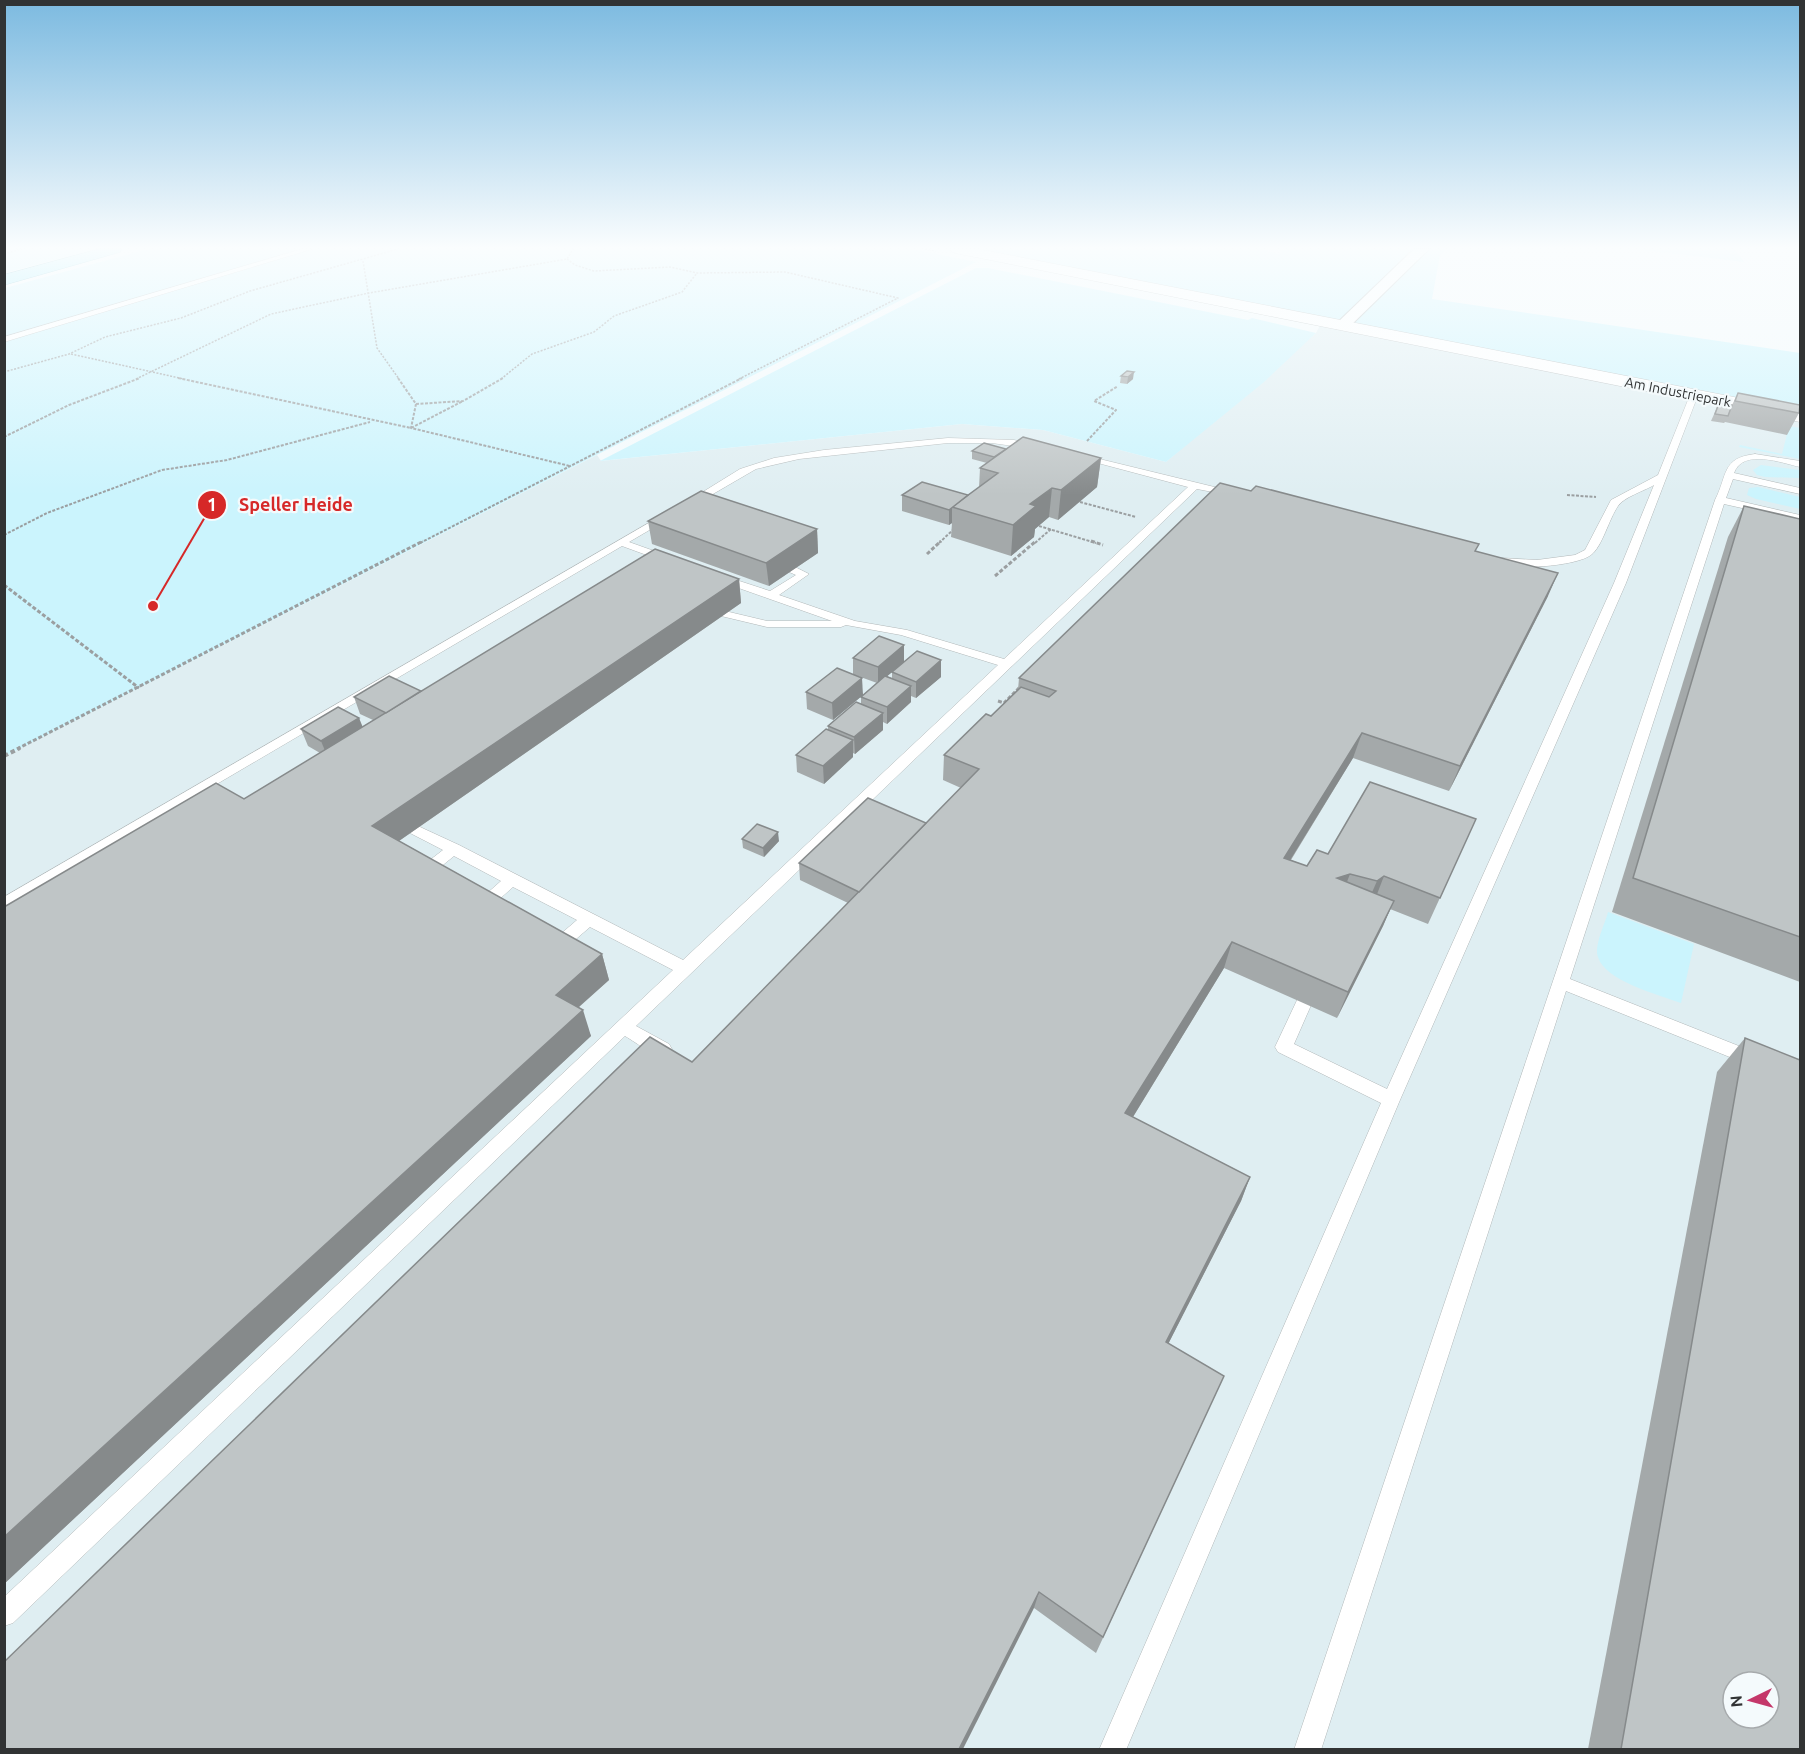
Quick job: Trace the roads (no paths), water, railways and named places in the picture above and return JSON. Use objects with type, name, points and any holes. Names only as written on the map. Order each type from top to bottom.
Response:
[{"type":"street","name":"Am Industriepark","points":[[1367,331],[1800,416]]},
{"type":"lane","points":[[4,340],[35,331]]},
{"type":"lane","points":[[1112,1749],[1391,1100],[1620,583],[1694,395]]},
{"type":"lane","points":[[4,904],[729,479],[773,462],[825,453],[970,440],[1016,442],[1051,449]]},
{"type":"lane","points":[[1074,454],[1195,486],[1251,498]]},
{"type":"lane","points":[[1307,1749],[1729,475],[1736,461],[1745,458],[1774,459],[1800,464]]},
{"type":"lane","points":[[1729,475],[1800,491]]},
{"type":"lane","points":[[1483,558],[1537,563],[1578,558],[1589,552],[1615,502],[1663,476]]},
{"type":"lane","points":[[4,1614],[684,968],[1127,553],[1195,486]]},
{"type":"lane","points":[[1720,500],[1800,518]]},
{"type":"lane","points":[[622,543],[675,561]]},
{"type":"lane","points":[[770,596],[804,574],[793,570]]},
{"type":"lane","points":[[706,573],[853,624]]},
{"type":"lane","points":[[725,614],[767,624],[853,624],[903,632],[1007,664]]},
{"type":"lane","points":[[416,830],[684,968]]},
{"type":"lane","points":[[422,874],[454,849]]},
{"type":"lane","points":[[480,907],[513,879]]},
{"type":"lane","points":[[554,949],[589,919]]},
{"type":"lane","points":[[1561,982],[1768,1065]]},
{"type":"lane","points":[[1304,1003],[1284,1047],[1391,1100]]},
{"type":"lane","points":[[624,1027],[675,1055]]},
{"type":"place","name":"Speller Heide","points":[[153,606]]}]
